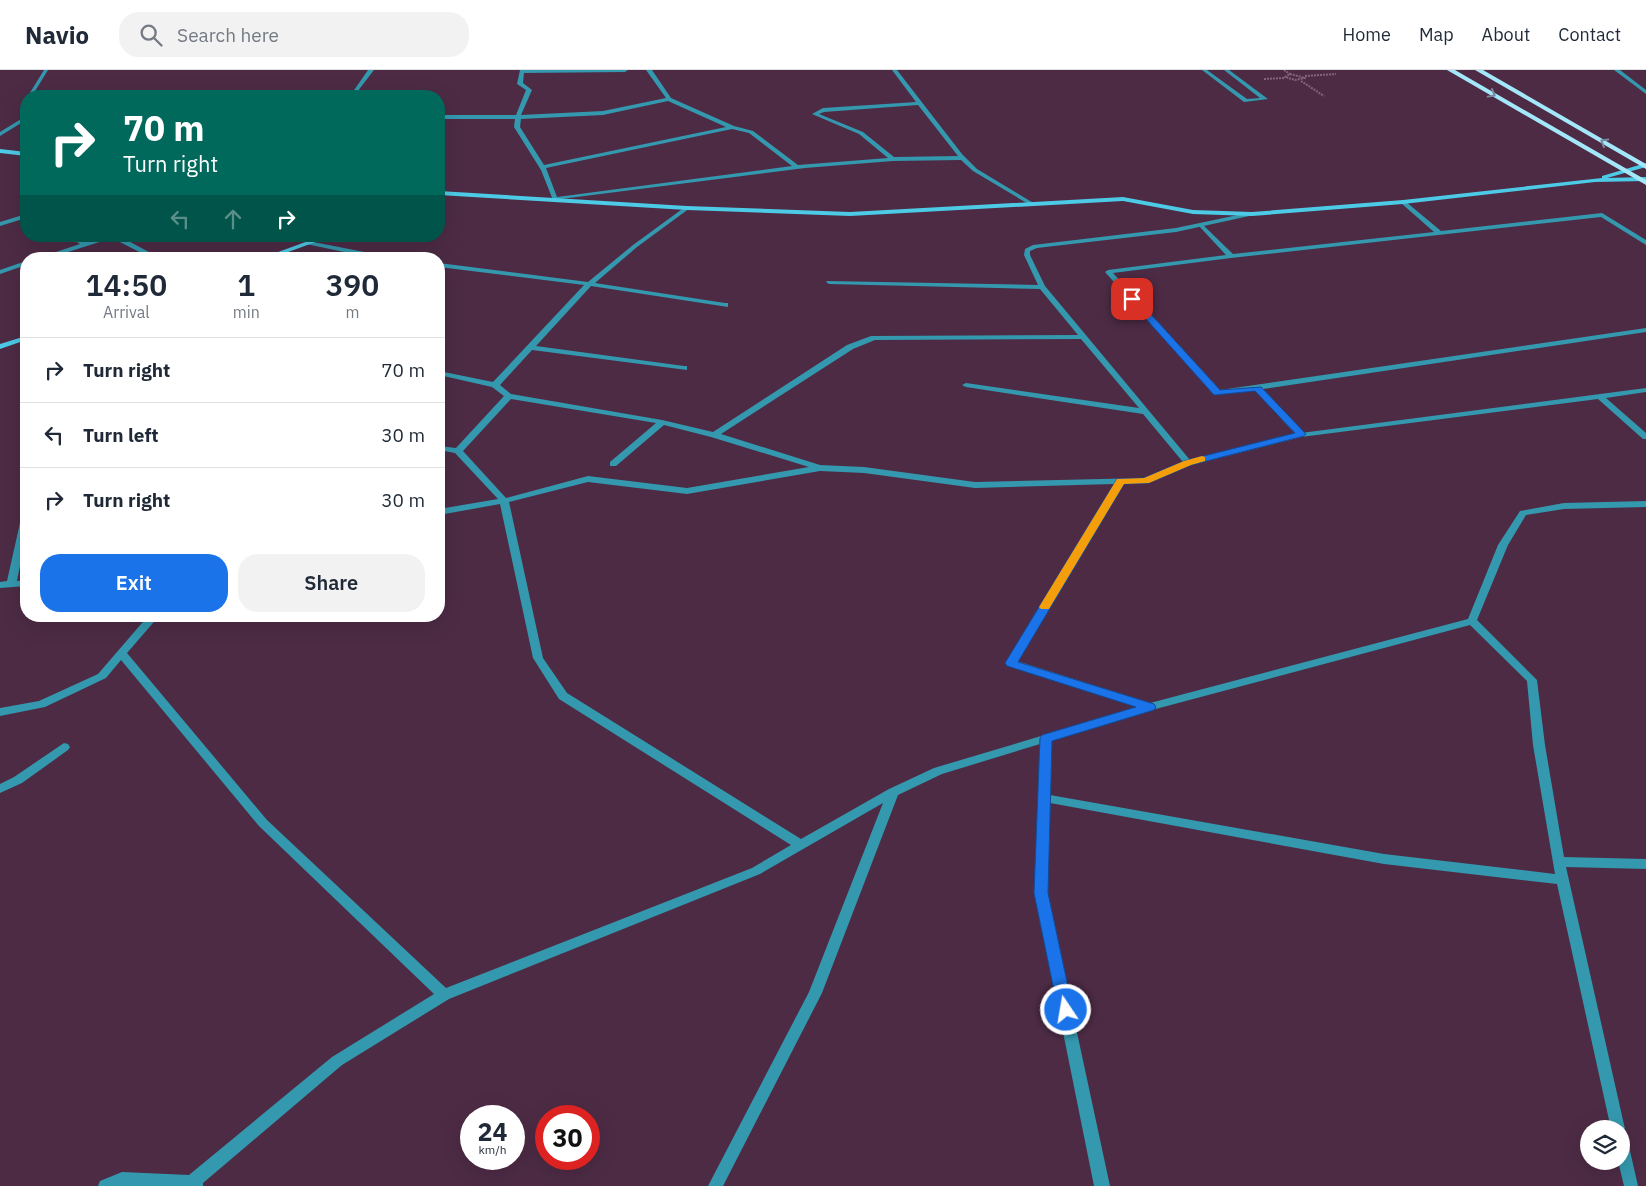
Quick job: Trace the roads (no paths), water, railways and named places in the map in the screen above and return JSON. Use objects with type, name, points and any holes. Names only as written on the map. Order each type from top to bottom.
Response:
[{"type":"main road","points":[[1450,70],[1644,180]]},
{"type":"main road","points":[[1478,70],[1645,165]]},
{"type":"street","points":[[34,90],[46,70]]},
{"type":"street","points":[[356,90],[371,70]]},
{"type":"street","points":[[555,199],[553,190],[542,167],[517,127],[518,117],[529,90],[520,84],[522,71],[625,70]]},
{"type":"street","points":[[649,70],[669,99],[732,127],[751,132],[797,167]]},
{"type":"street","points":[[894,70],[963,158],[975,170],[1032,204]]},
{"type":"street","points":[[1204,70],[1246,101],[1265,99],[1226,70]]},
{"type":"street","points":[[1617,70],[1646,92]]},
{"type":"street","points":[[445,117],[603,114],[669,99]]},
{"type":"street","points":[[893,159],[861,133],[815,114],[822,110],[920,103]]},
{"type":"street","points":[[0,134],[20,122]]},
{"type":"street","points":[[542,167],[732,127]]},
{"type":"street","points":[[0,151],[20,153]]},
{"type":"street","points":[[555,199],[797,167],[893,159],[963,158]]},
{"type":"street","points":[[1595,180],[1645,165]]},
{"type":"street","points":[[445,193],[687,208],[850,214],[1123,199],[1193,212],[1252,214],[1403,202],[1595,180],[1644,180]]},
{"type":"street","points":[[445,197],[453,194]]},
{"type":"street","points":[[1403,202],[1440,233]]},
{"type":"street","points":[[495,385],[589,284],[635,246],[687,208]]},
{"type":"street","points":[[1188,463],[1042,287],[1026,255],[1027,250],[1035,246],[1176,230],[1252,214]]},
{"type":"street","points":[[1646,243],[1602,215],[1231,256],[1108,272],[1218,393],[1646,330]]},
{"type":"street","points":[[0,224],[20,218]]},
{"type":"street","points":[[1201,225],[1231,256]]},
{"type":"street","points":[[58,252],[88,242]]},
{"type":"street","points":[[124,242],[145,252]]},
{"type":"street","points":[[282,252],[311,242]]},
{"type":"street","points":[[308,243],[354,252]]},
{"type":"street","points":[[0,272],[20,265]]},
{"type":"street","points":[[445,267],[589,284],[725,305]]},
{"type":"street","points":[[829,282],[1042,287]]},
{"type":"street","points":[[714,435],[850,347],[874,338],[1083,337]]},
{"type":"street","points":[[0,347],[20,340]]},
{"type":"street","points":[[530,347],[684,368]]},
{"type":"street","points":[[445,374],[495,385],[509,396],[662,422],[714,435],[820,468]]},
{"type":"street","points":[[966,385],[1146,412]]},
{"type":"street","points":[[1258,388],[1301,434]]},
{"type":"street","points":[[445,511],[504,501],[588,479],[687,491],[820,468],[864,470],[975,485],[1145,481],[1188,463],[1301,434],[1646,390]]},
{"type":"street","points":[[458,451],[509,396]]},
{"type":"street","points":[[1600,396],[1646,438]]},
{"type":"street","points":[[613,464],[662,422]]},
{"type":"street","points":[[445,449],[458,451],[504,501],[538,658],[563,696],[801,845]]},
{"type":"street","points":[[1120,481],[1011,663],[1150,707]]},
{"type":"street","points":[[1472,621],[1503,545],[1522,513],[1564,506],[1646,504]]},
{"type":"street","points":[[11,584],[20,542]]},
{"type":"street","points":[[0,586],[20,583]]},
{"type":"street","points":[[106,1186],[122,1179],[193,1185],[337,1061],[444,995],[756,871],[894,792],[938,771],[1150,707],[1472,621]]},
{"type":"street","points":[[1472,621],[1532,680],[1539,745],[1562,880],[1616,1120]]},
{"type":"street","points":[[0,712],[41,704],[102,676],[149,622]]},
{"type":"street","points":[[122,654],[263,824],[444,995]]},
{"type":"street","points":[[1046,738],[1041,893],[1102,1186]]},
{"type":"street","points":[[0,789],[18,780],[64,746]]},
{"type":"street","points":[[715,1186],[815,993],[894,792]]},
{"type":"street","points":[[1044,798],[1384,859],[1562,880]]},
{"type":"street","points":[[1559,862],[1646,864]]},
{"type":"street","points":[[1627,1170],[1631,1186]]}]
